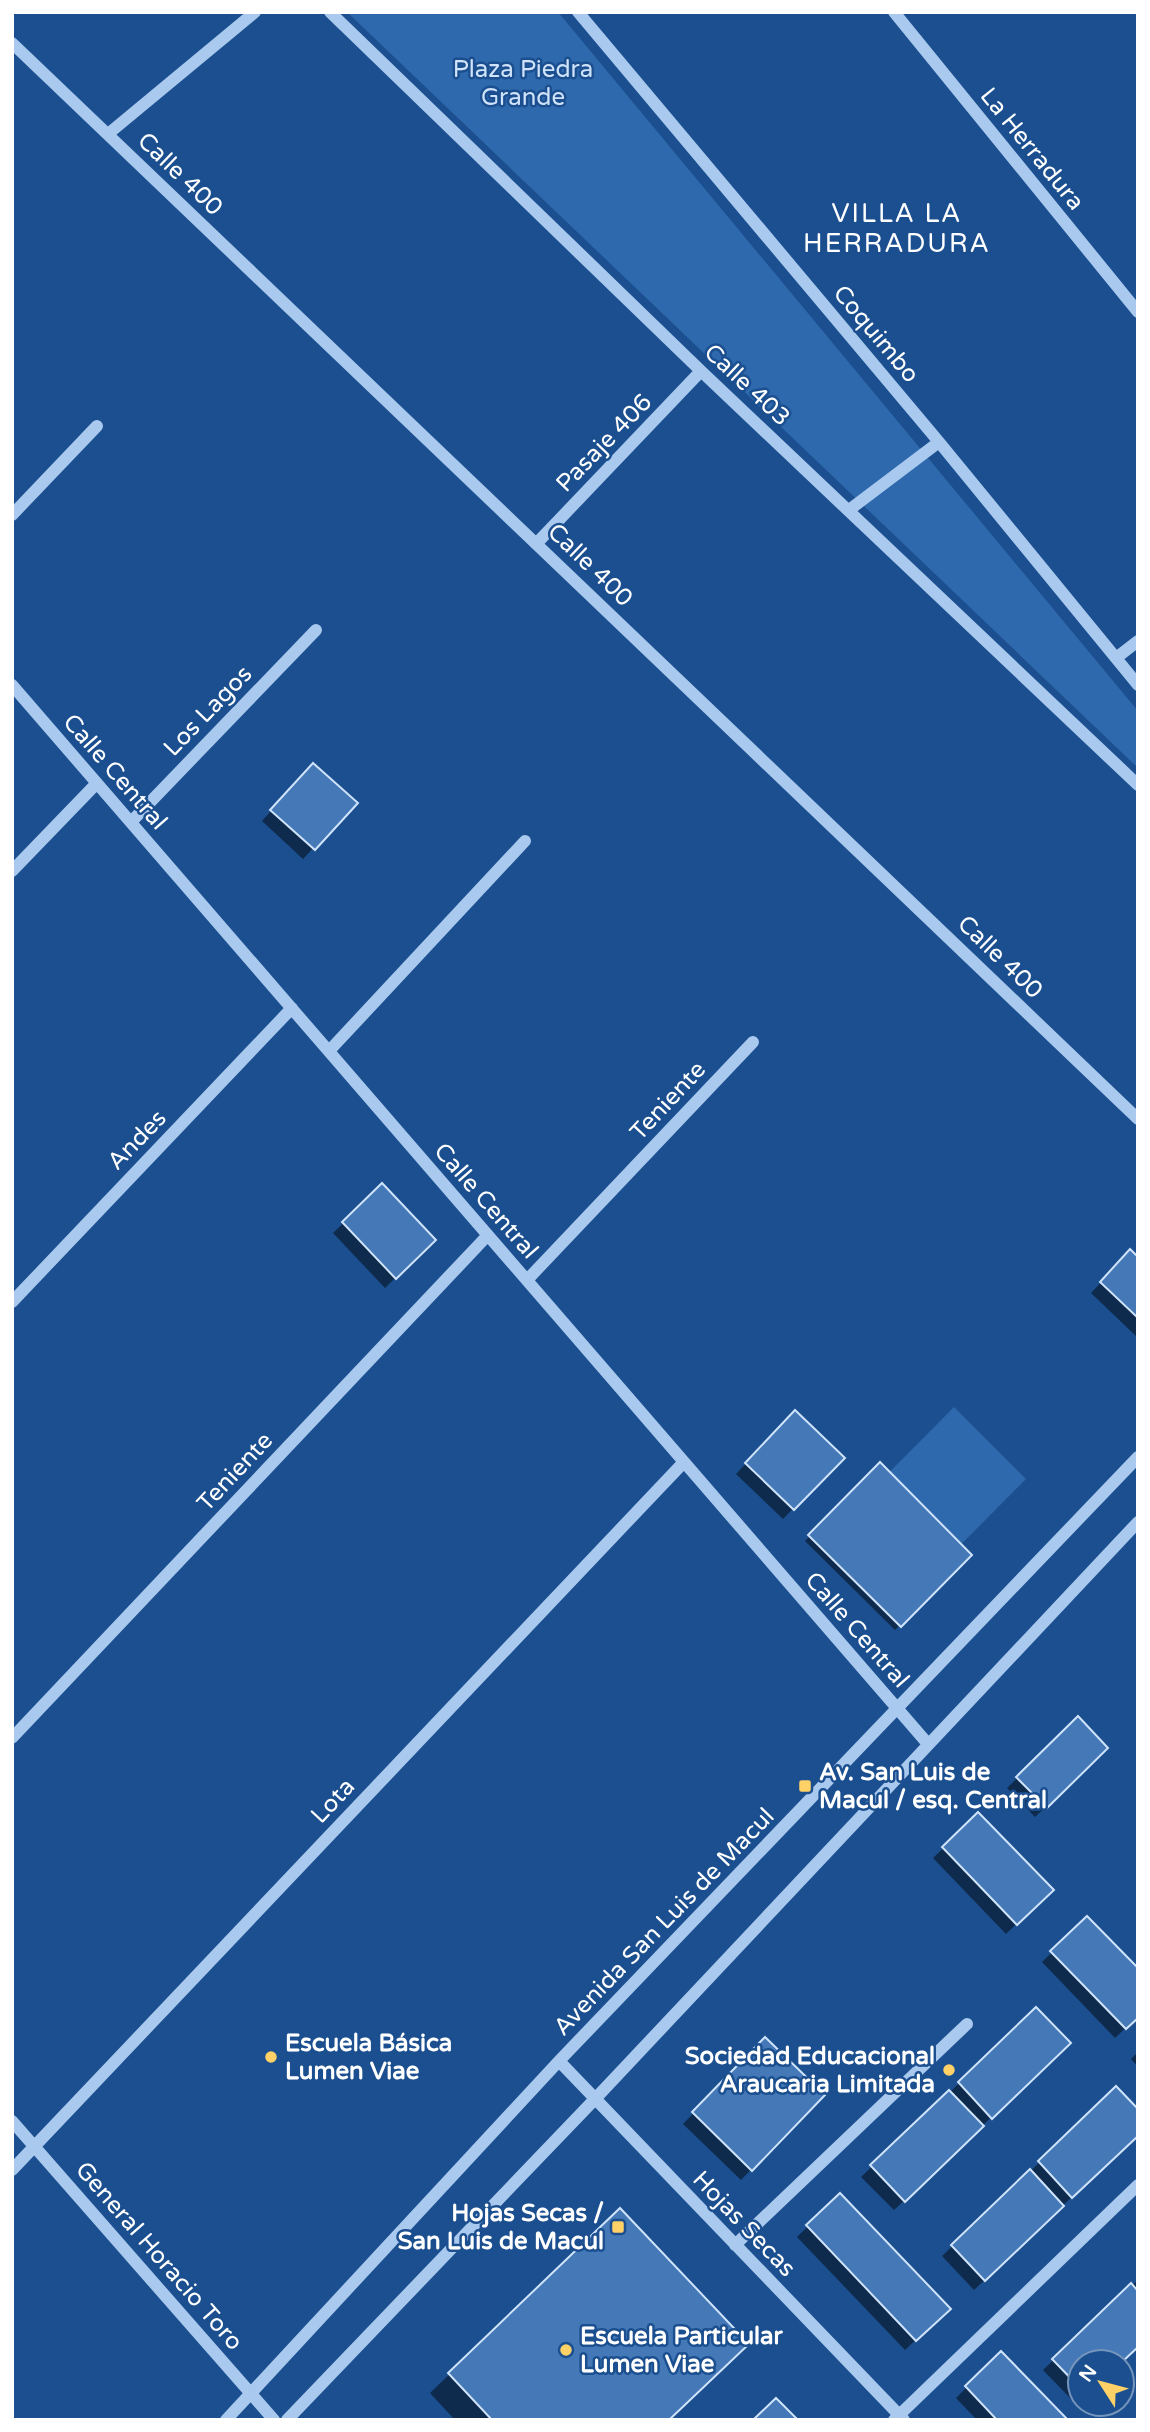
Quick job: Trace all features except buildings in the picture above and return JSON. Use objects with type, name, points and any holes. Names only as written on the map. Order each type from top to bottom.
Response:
[{"type":"street","points":[[108,134],[255,12]]},
{"type":"street","name":"Calle 403","points":[[330,12],[701,371],[1138,785]]},
{"type":"street","name":"Coquimbo","points":[[578,12],[939,442],[1138,685]]},
{"type":"street","name":"La Herradura","points":[[894,12],[1138,312]]},
{"type":"street","name":"Calle 400","points":[[12,43],[1138,1119]]},
{"type":"street","name":"Pasaje 406","points":[[537,544],[701,371]]},
{"type":"street","points":[[12,515],[97,426]]},
{"type":"street","points":[[849,510],[939,442]]},
{"type":"street","name":"Los Lagos","points":[[131,821],[316,630]]},
{"type":"street","points":[[1116,658],[1138,641]]},
{"type":"street","name":"Calle Central","points":[[12,685],[928,1744]]},
{"type":"street","points":[[12,871],[97,783]]},
{"type":"street","points":[[329,1051],[525,841]]},
{"type":"street","name":"Andes","points":[[12,1302],[292,1008]]},
{"type":"street","name":"Teniente","points":[[527,1280],[753,1042]]},
{"type":"street","name":"Teniente","points":[[12,1738],[488,1235]]},
{"type":"street","name":"Avenida San Luis de Macul","points":[[226,2420],[559,2061],[899,1710],[1138,1457]]},
{"type":"street","name":"Lota","points":[[12,2170],[684,1462]]},
{"type":"street","points":[[287,2420],[595,2099],[1138,1522]]},
{"type":"street","points":[[735,2245],[967,2024]]},
{"type":"street","name":"Hojas Secas","points":[[559,2061],[899,2418],[1138,2185]]},
{"type":"street","name":"General Horacio Toro","points":[[12,2121],[274,2420]]},
{"type":"green space","name":"Plaza Piedra Grande","points":[[347,12],[558,12],[1138,711],[1138,768]]},
{"type":"green space","points":[[954,1407],[1026,1479],[891,1615],[819,1543]]},
{"type":"place","name":"Av. San Luis de Macul / esq. Central","points":[[805,1786]]},
{"type":"place","name":"Escuela Básica Lumen Viae","points":[[271,2057]]},
{"type":"place","name":"Sociedad Educacional Araucaria Limitada","points":[[949,2070]]},
{"type":"place","name":"Hojas Secas / San Luis de Macul","points":[[618,2227]]},
{"type":"place","name":"Escuela Particular Lumen Viae","points":[[566,2350]]},
{"type":"district","name":"VILLA LA HERRADURA","points":[[897,228]]}]
